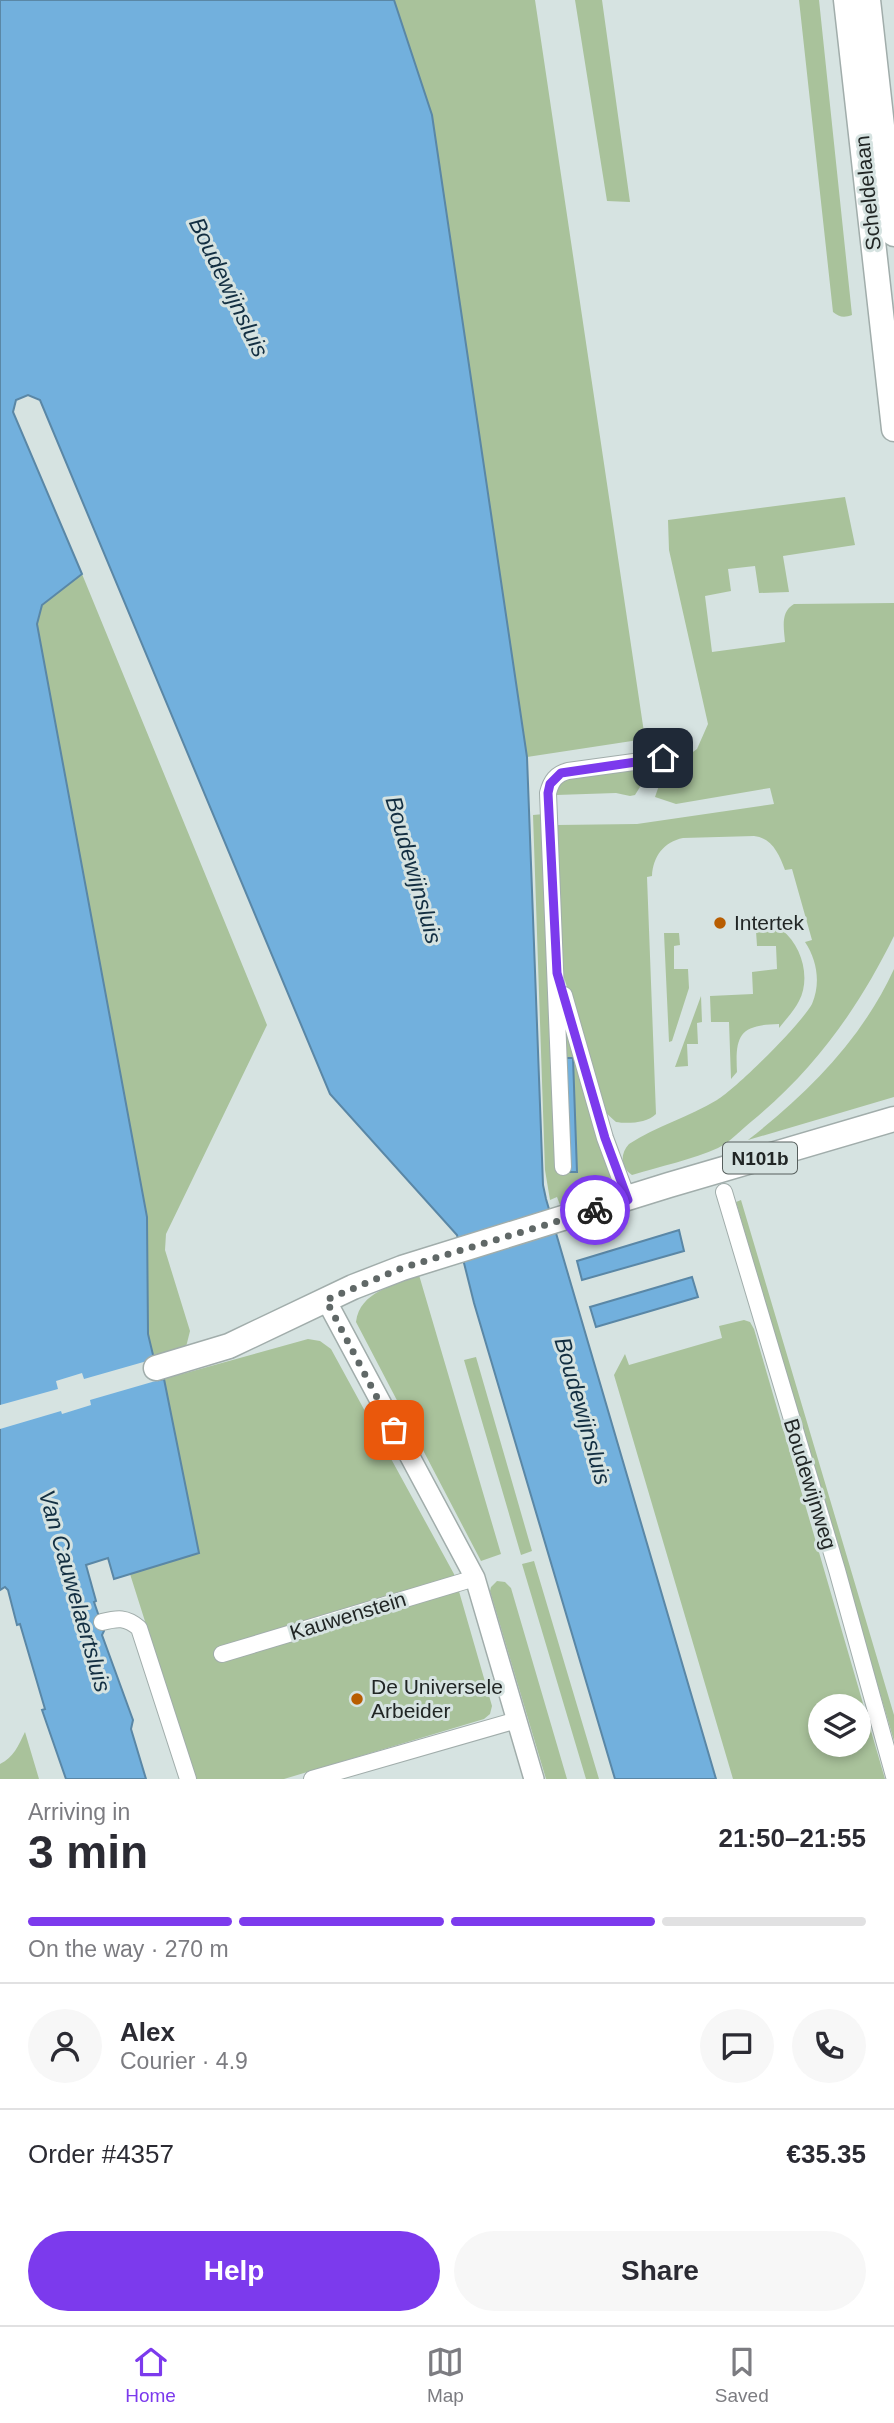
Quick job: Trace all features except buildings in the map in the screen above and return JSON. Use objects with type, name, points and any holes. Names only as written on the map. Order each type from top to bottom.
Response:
[{"type":"main road","name":"Scheldelaan","points":[[846,0],[894,429]]},
{"type":"main road","name":"Scheldelaan","points":[[868,0],[894,234]]},
{"type":"main road","name":"N101b","points":[[156,1368],[229,1346],[381,1276],[434,1258],[894,1119]]},
{"type":"street","points":[[564,1167],[548,793],[550,784],[561,773],[568,771],[663,758]]},
{"type":"street","points":[[557,973],[605,1138],[628,1200]]},
{"type":"street","name":"Boudewijnweg","points":[[724,1192],[837,1570],[894,1776]]},
{"type":"street","points":[[326,1300],[475,1578],[534,1779]]},
{"type":"street","name":"Kauwenstein","points":[[222,1654],[475,1578]]},
{"type":"street","points":[[102,1622],[120,1618],[130,1620],[139,1628],[188,1779]]},
{"type":"street","points":[[312,1779],[517,1720]]},
{"type":"green space","points":[[394,0],[535,0],[645,739],[527,757],[432,115]]},
{"type":"green space","points":[[575,0],[602,0],[630,202],[607,201]]},
{"type":"green space","points":[[799,0],[819,0],[852,315],[847,316],[833,312]]},
{"type":"green space","points":[[845,497],[855,545],[783,556],[789,592],[759,593],[755,566],[728,569],[731,591],[705,596],[712,652],[785,642],[785,616],[794,604],[894,603],[894,936],[850,1013],[815,1059],[775,1101],[718,1148],[632,1175],[625,1168],[623,1160],[629,1144],[717,1100],[768,1055],[806,1013],[815,996],[817,980],[815,964],[805,942],[812,940],[792,869],[785,870],[777,853],[766,840],[754,836],[683,838],[665,847],[657,856],[652,876],[647,877],[656,1114],[637,1122],[616,1122],[606,1113],[563,974],[557,825],[637,824],[774,804],[770,788],[676,804],[655,797],[663,774],[697,749],[708,724],[669,550],[668,520]]},
{"type":"green space","points":[[82,574],[267,1025],[166,1234],[165,1250],[190,1331],[186,1347],[154,1360],[148,1334],[147,1217],[37,624],[42,605]]},
{"type":"green space","points":[[641,769],[648,774],[635,795],[556,795],[559,784],[569,777]]},
{"type":"green space","points":[[544,814],[559,1173],[577,1171],[573,1058],[565,1058],[564,1029],[568,1029],[612,1173],[608,1182],[560,1205],[557,1197],[550,1200],[545,1170],[533,815]]},
{"type":"green space","points":[[782,930],[799,953],[804,973],[803,992],[795,1008],[779,1028],[779,1024],[766,1025],[743,1034],[737,1049],[737,1072],[731,1079],[729,1022],[711,1022],[710,996],[753,994],[752,972],[777,969],[776,946],[757,946],[756,931]]},
{"type":"green space","points":[[664,933],[679,933],[680,945],[674,946],[674,969],[688,969],[689,988],[672,1041],[669,1042]]},
{"type":"green space","points":[[894,969],[894,1097],[748,1140],[792,1103],[832,1063],[866,1019]]},
{"type":"green space","points":[[701,996],[702,1022],[697,1023],[698,1044],[687,1044],[688,1066],[675,1067]]},
{"type":"green space","points":[[741,1200],[894,1715],[894,1741],[736,1202]]},
{"type":"green space","points":[[419,1275],[501,1554],[481,1561],[356,1322],[364,1303],[371,1296]]},
{"type":"green space","points":[[744,1320],[750,1322],[754,1329],[860,1694],[808,1694],[808,1757],[871,1757],[871,1731],[885,1779],[733,1779],[614,1375],[625,1354],[629,1365],[722,1338],[719,1326]]},
{"type":"green space","points":[[308,1339],[320,1341],[331,1349],[454,1574],[492,1706],[490,1714],[484,1719],[284,1779],[195,1779],[130,1574],[199,1552],[164,1379]]},
{"type":"green space","points":[[476,1357],[532,1551],[521,1555],[464,1360]]},
{"type":"green space","points":[[534,1561],[599,1779],[586,1779],[522,1564]]},
{"type":"green space","points":[[497,1581],[505,1582],[511,1588],[567,1779],[546,1779],[490,1591]]},
{"type":"green space","points":[[25,1732],[39,1779],[0,1779],[0,1764],[12,1754]]},
{"type":"water","points":[[0,0],[394,0],[432,115],[527,757],[543,1185],[716,1779],[615,1779],[474,1303],[457,1235],[330,1094],[40,400],[28,395],[16,400],[13,412],[82,574],[42,605],[37,624],[147,1217],[148,1334],[159,1380],[164,1379],[199,1553],[114,1579],[108,1558],[86,1565],[104,1631],[102,1635],[133,1720],[131,1729],[146,1779],[66,1779],[42,1710],[45,1709],[20,1624],[17,1625],[8,1590],[5,1587],[0,1590]]},
{"type":"water","points":[[565,1058],[573,1058],[577,1172],[569,1172]]},
{"type":"water","points":[[679,1230],[684,1251],[582,1280],[577,1261]]},
{"type":"water","points":[[692,1277],[698,1297],[596,1327],[590,1307]]},
{"type":"pier","points":[[154,1359],[159,1380],[90,1400],[91,1405],[62,1414],[61,1411],[0,1429],[0,1405],[58,1389],[56,1381],[82,1373],[84,1379]]},
{"type":"way so far","points":[[394,1430],[326,1300],[402,1268],[595,1210]]},
{"type":"place","name":"Intertek","points":[[720,923]]},
{"type":"place","name":"De Universele Arbeider","points":[[357,1699]]},
{"type":"route","points":[[595,1210],[628,1200],[605,1138],[557,973],[548,793],[550,784],[561,773],[663,758]]},
{"type":"water label","name":"Boudewijnsluis","points":[[229,287]]},
{"type":"water label","name":"Boudewijnsluis","points":[[414,870]]},
{"type":"water label","name":"Boudewijnsluis","points":[[583,1411]]},
{"type":"water label","name":"Van Cauwelaertsluis","points":[[75,1591]]}]
